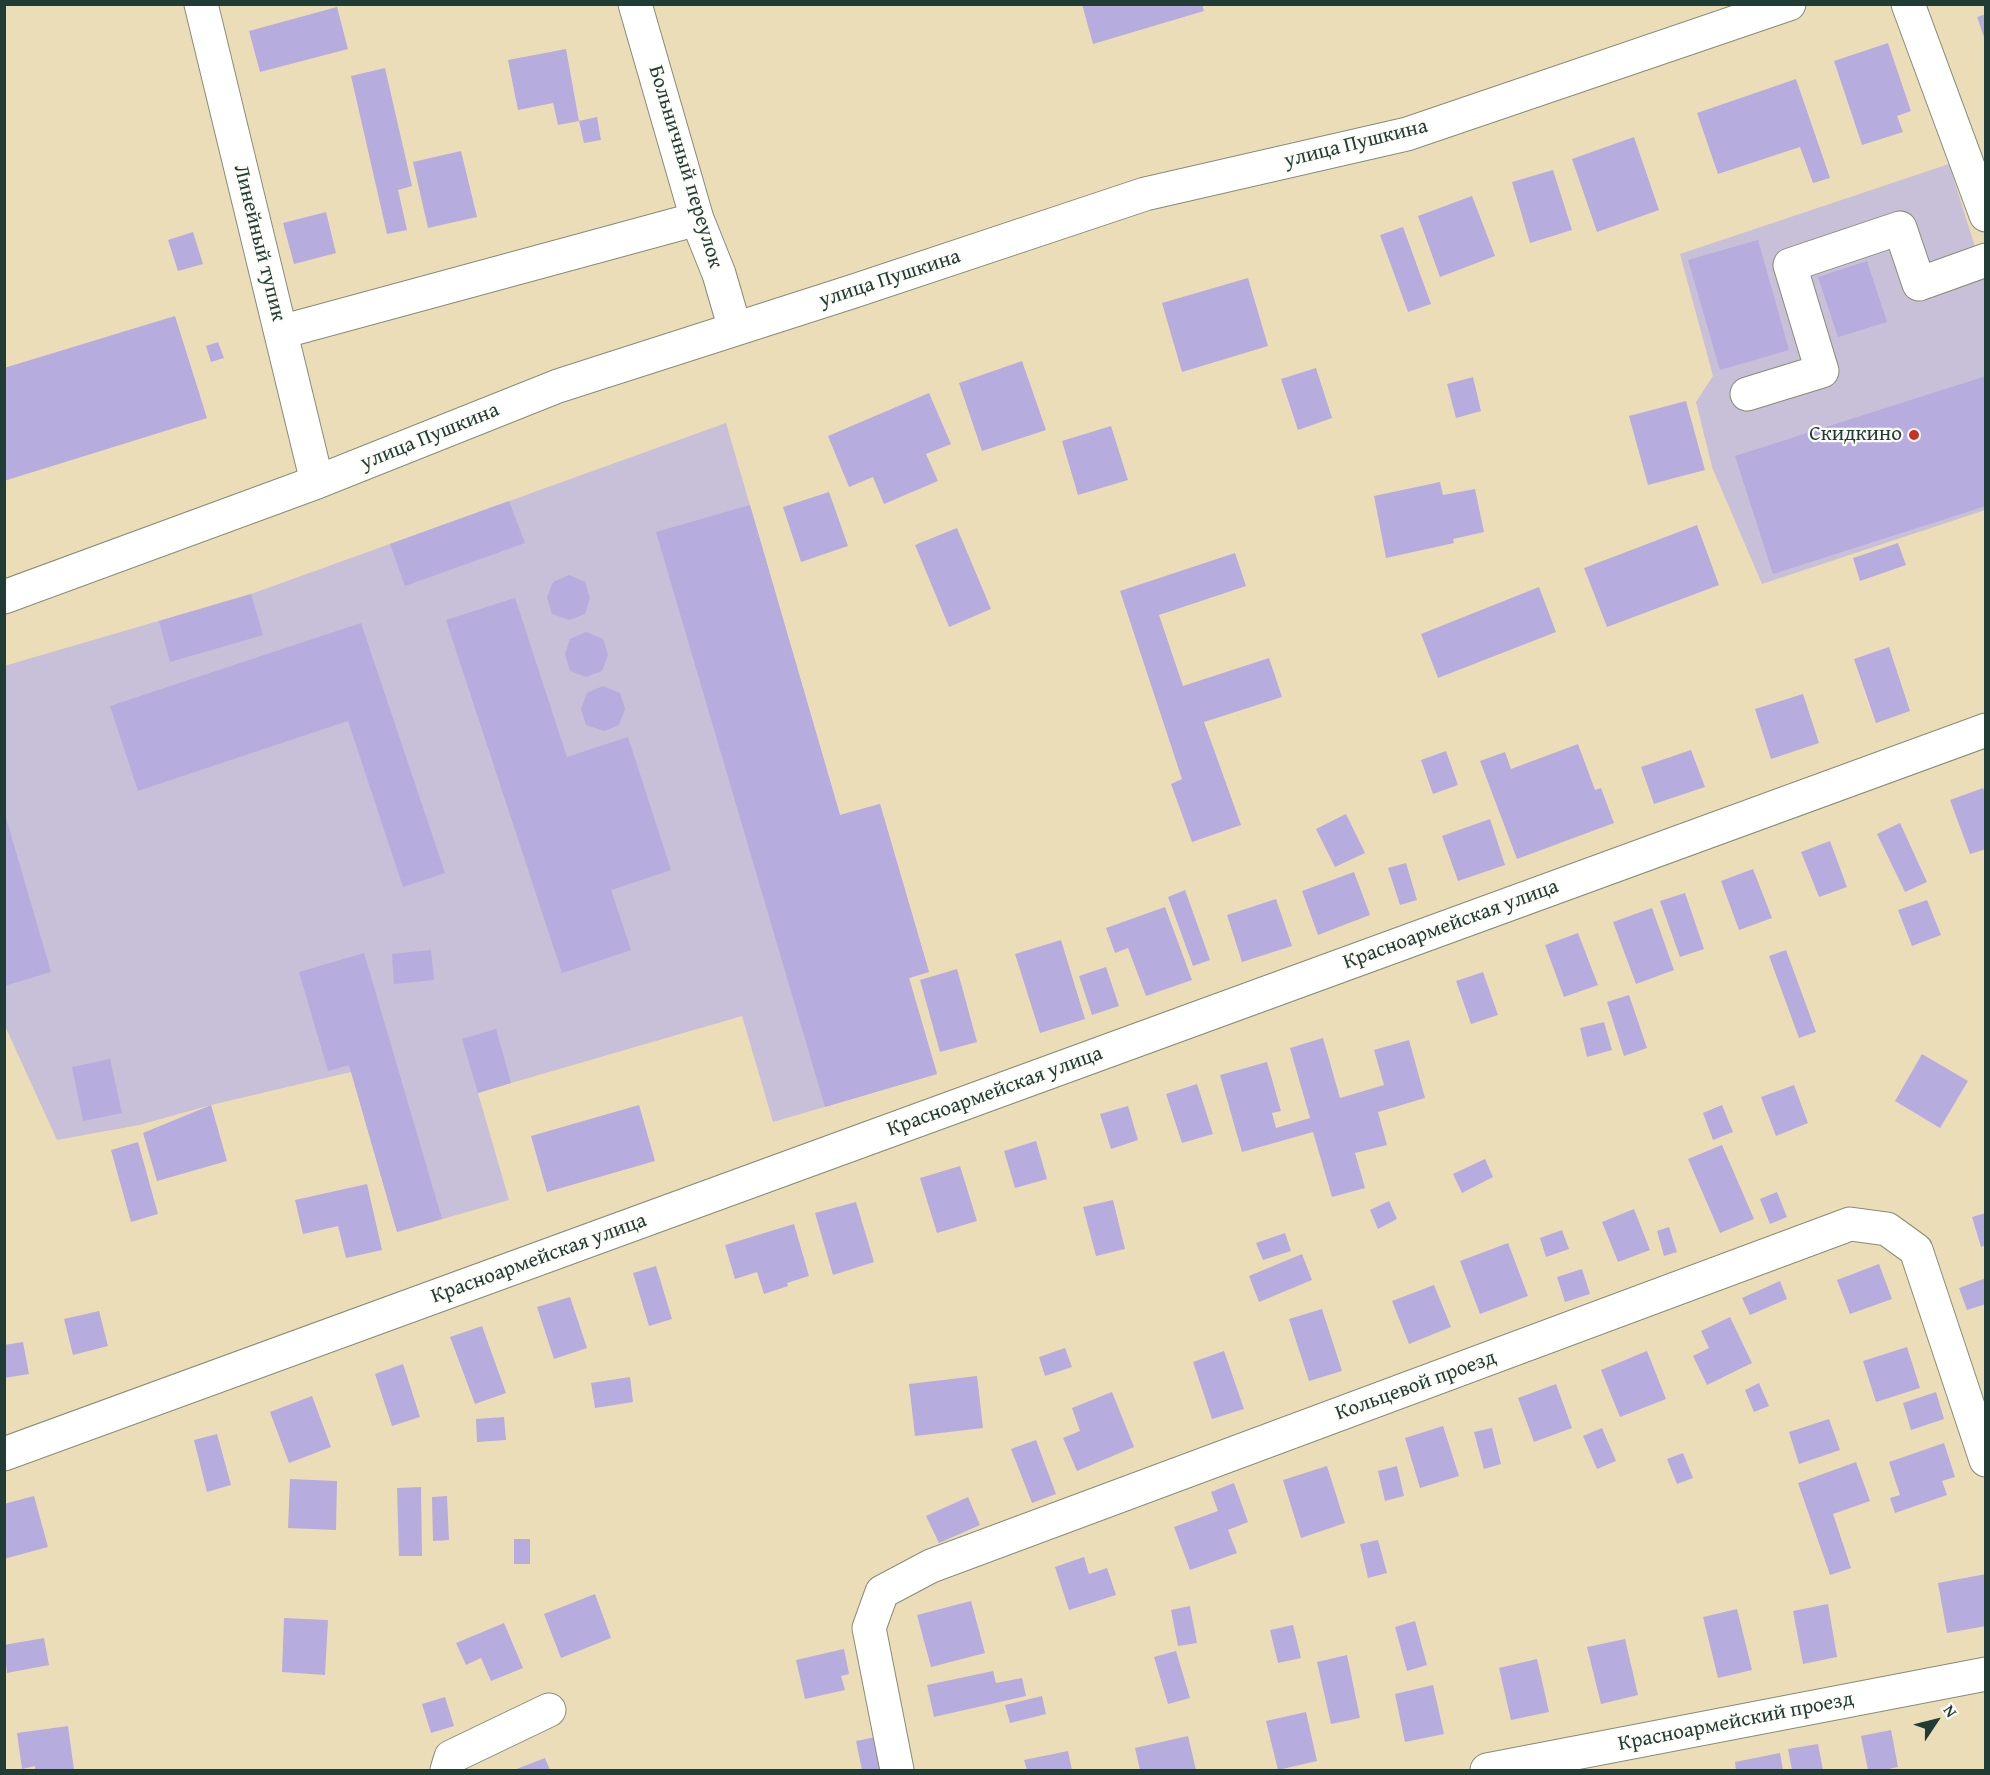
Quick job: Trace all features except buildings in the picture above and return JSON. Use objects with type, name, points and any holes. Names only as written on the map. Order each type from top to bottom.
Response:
[{"type":"street","name":"Линейный тупик","points":[[201,4],[317,482]]},
{"type":"street","name":"Больничный переулок","points":[[635,4],[697,219],[719,274],[735,329]]},
{"type":"street","name":"улица Пушкина","points":[[4,597],[317,482],[558,386],[1145,194],[1407,134],[1789,4]]},
{"type":"street","points":[[1908,4],[1986,215]]},
{"type":"street","points":[[280,332],[697,219]]},
{"type":"street","points":[[1748,394],[1822,370],[1790,265],[1900,228],[1919,284],[1986,260]]},
{"type":"street","name":"Красноармейская улица","points":[[4,1454],[1986,730]]},
{"type":"street","name":"Кольцевой проезд","points":[[897,1770],[869,1628],[882,1592],[931,1566],[1850,1224],[1887,1229],[1916,1250],[1986,1460]]},
{"type":"street","name":"Красноармейский проезд","points":[[1487,1770],[1986,1674]]},
{"type":"street","points":[[447,1770],[451,1757],[549,1710]]},
{"type":"shaded area","points":[[1949,164],[1985,279],[1985,510],[1762,584],[1712,467],[1696,402],[1713,376],[1680,254]]},
{"type":"shaded area","points":[[726,423],[840,815],[880,804],[929,972],[909,978],[937,1074],[773,1122],[742,1016],[511,1083],[478,1093],[509,1200],[397,1232],[351,1072],[211,1105],[139,1125],[57,1140],[5,1026],[4,666],[251,594]]},
{"type":"place","name":"Скидкино","points":[[1914,435]]}]
